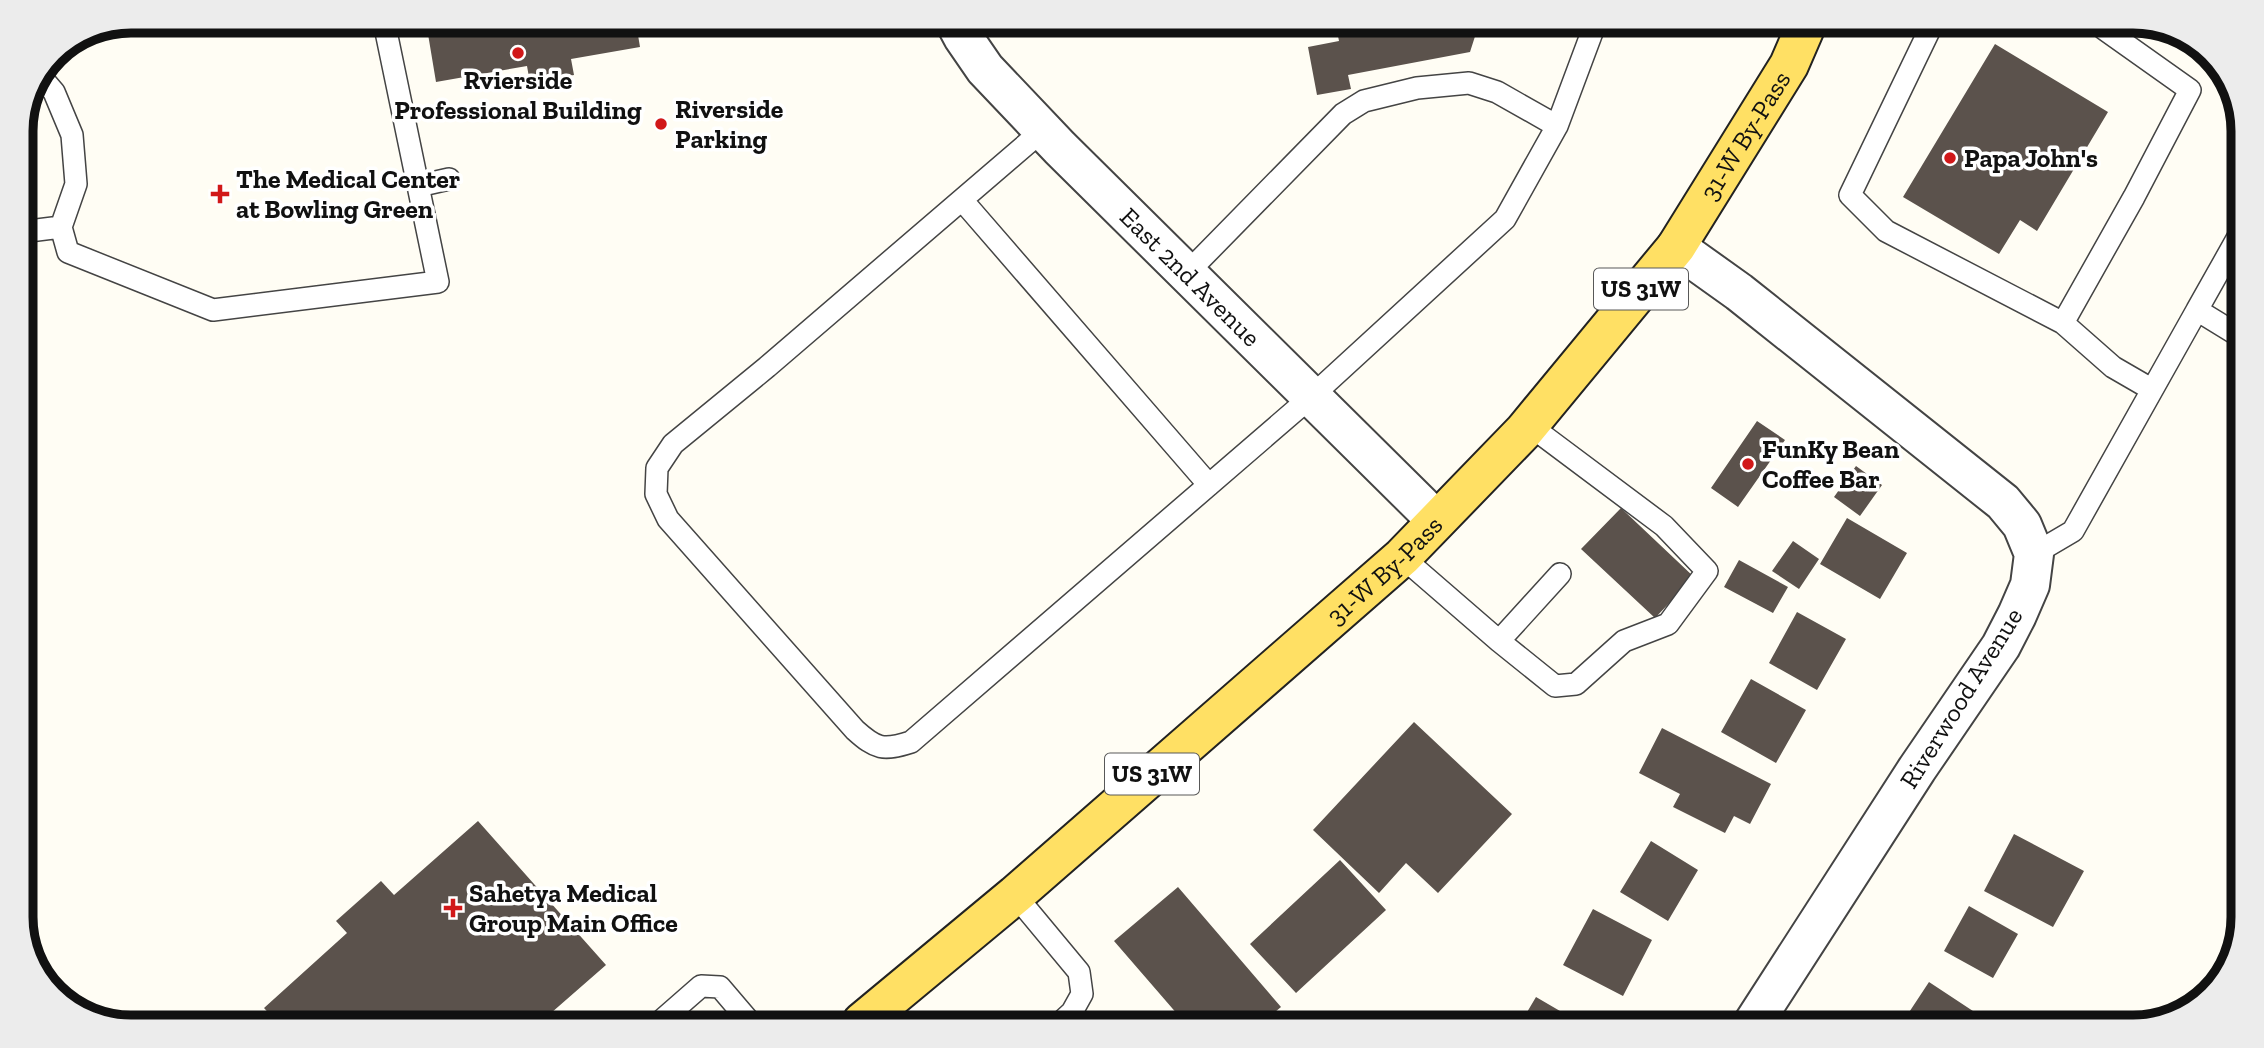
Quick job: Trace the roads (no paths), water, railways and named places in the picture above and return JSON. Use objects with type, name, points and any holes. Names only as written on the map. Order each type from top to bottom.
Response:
[{"type":"main road","name":"31-W By-Pass","points":[[870,1015],[1014,895],[1402,557],[1529,425],[1676,247],[1789,65],[1803,33]]},
{"type":"street","name":"East 2nd Avenue","points":[[960,33],[985,69],[1043,130],[1436,520]]},
{"type":"street","points":[[1676,247],[1739,292],[2003,502],[2022,525],[2034,554]]},
{"type":"street","name":"Riverwood Avenue","points":[[1758,1015],[1917,769],[2001,646],[2029,585],[2034,554]]},
{"type":"lane","points":[[44,88],[72,135],[76,184],[61,227],[68,253],[213,310],[438,282],[386,33]]},
{"type":"lane","points":[[1043,130],[767,367],[673,444],[657,468],[656,494],[668,519],[855,730],[872,745],[890,749],[911,742],[1312,396],[1505,219],[1557,126],[1592,33]]},
{"type":"lane","points":[[1928,33],[1850,194],[1886,231],[2063,323],[2113,368],[2151,389]]},
{"type":"lane","points":[[2063,323],[2190,90],[2110,33]]},
{"type":"lane","points":[[1187,273],[1343,114],[1364,101],[1417,88],[1469,83],[1497,92],[1557,126]]},
{"type":"lane","points":[[418,186],[449,179]]},
{"type":"lane","points":[[962,200],[1209,485]]},
{"type":"lane","points":[[33,230],[61,227]]},
{"type":"lane","points":[[2034,554],[2073,531],[2231,250]]},
{"type":"lane","points":[[2197,310],[2231,331]]},
{"type":"lane","points":[[1402,557],[1555,686],[1576,684],[1624,641],[1668,624],[1707,571],[1664,526],[1529,425]]},
{"type":"lane","points":[[1499,641],[1560,574]]},
{"type":"lane","points":[[1014,895],[1079,972],[1082,994],[1069,1015]]},
{"type":"lane","points":[[668,1015],[701,986],[720,987],[744,1015]]},
{"type":"place","name":"Rvierside Professional Building","points":[[518,53]]},
{"type":"place","name":"Riverside Parking","points":[[661,124]]},
{"type":"place","name":"Papa John's","points":[[1950,158]]},
{"type":"place","name":"The Medical Center at Bowling Green","points":[[220,194]]},
{"type":"place","name":"FunKy Bean Coffee Bar","points":[[1748,464]]},
{"type":"place","name":"Sahetya Medical Group Main Office","points":[[453,908]]}]
